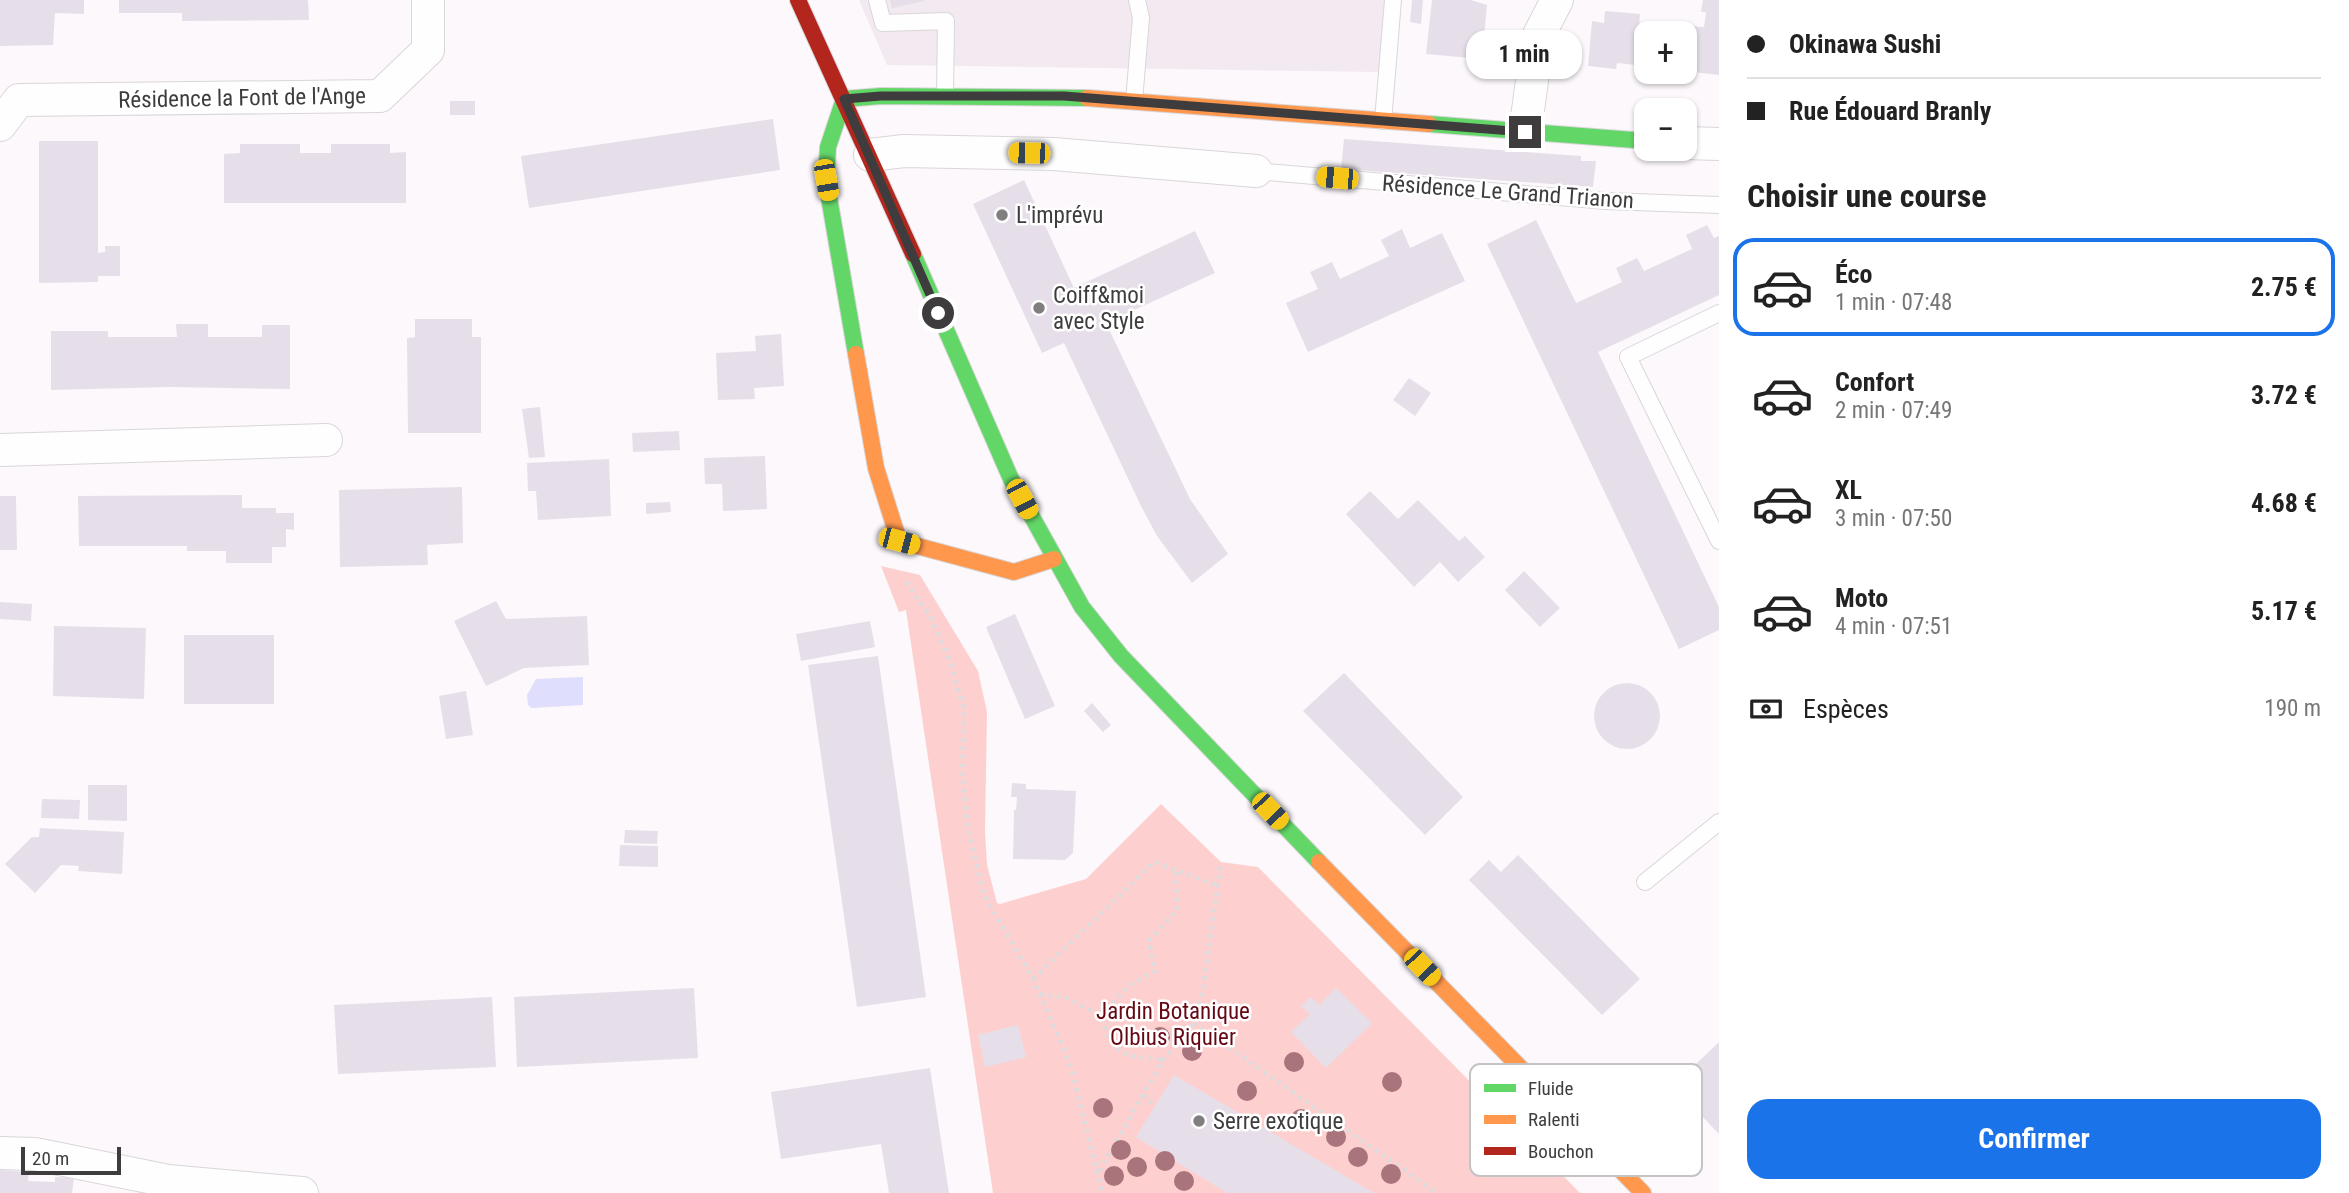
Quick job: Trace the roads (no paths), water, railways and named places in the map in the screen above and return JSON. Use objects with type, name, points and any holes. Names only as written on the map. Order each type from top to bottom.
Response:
[{"type":"street","name":"Résidence la Font de l'Ange","points":[[0,125],[19,100],[380,96],[428,50],[428,0]]},
{"type":"street","points":[[797,0],[870,155],[1011,480],[1082,607],[1121,656],[1518,1064]]},
{"type":"street","points":[[1525,132],[1538,37],[1557,0]]},
{"type":"street","points":[[844,99],[881,96],[1064,96],[1634,140]]},
{"type":"street","points":[[844,99],[828,147],[826,180],[876,468],[899,541],[1014,572],[1054,559]]},
{"type":"street","points":[[1697,143],[1719,144]]},
{"type":"street","points":[[870,155],[904,151],[1054,154],[1256,171]]},
{"type":"street","points":[[0,450],[326,440]]},
{"type":"street","points":[[0,1153],[35,1154],[168,1181],[302,1193]]},
{"type":"street","points":[[1626,1176],[1643,1193]]},
{"type":"lane","points":[[877,0],[883,23],[946,21],[945,96]]},
{"type":"lane","points":[[1134,101],[1141,18],[1137,0]]},
{"type":"lane","points":[[1383,121],[1393,0]]},
{"type":"lane","name":"Résidence Le Grand Trianon","points":[[1256,171],[1606,201],[1719,205]]},
{"type":"lane","points":[[1719,313],[1628,357],[1719,541]]},
{"type":"lane","points":[[1645,882],[1719,821]]},
{"type":"water","points":[[583,677],[583,705],[531,708],[528,705],[527,695],[536,679]]},
{"type":"place","name":"L'imprévu","points":[[1002,215]]},
{"type":"place","name":"Coiff&moi avec Style","points":[[1039,308]]},
{"type":"place","name":"Serre exotique","points":[[1199,1121]]},
{"type":"park label","name":"Jardin Botanique Olbius Riquier","points":[[1173,1024]]}]
